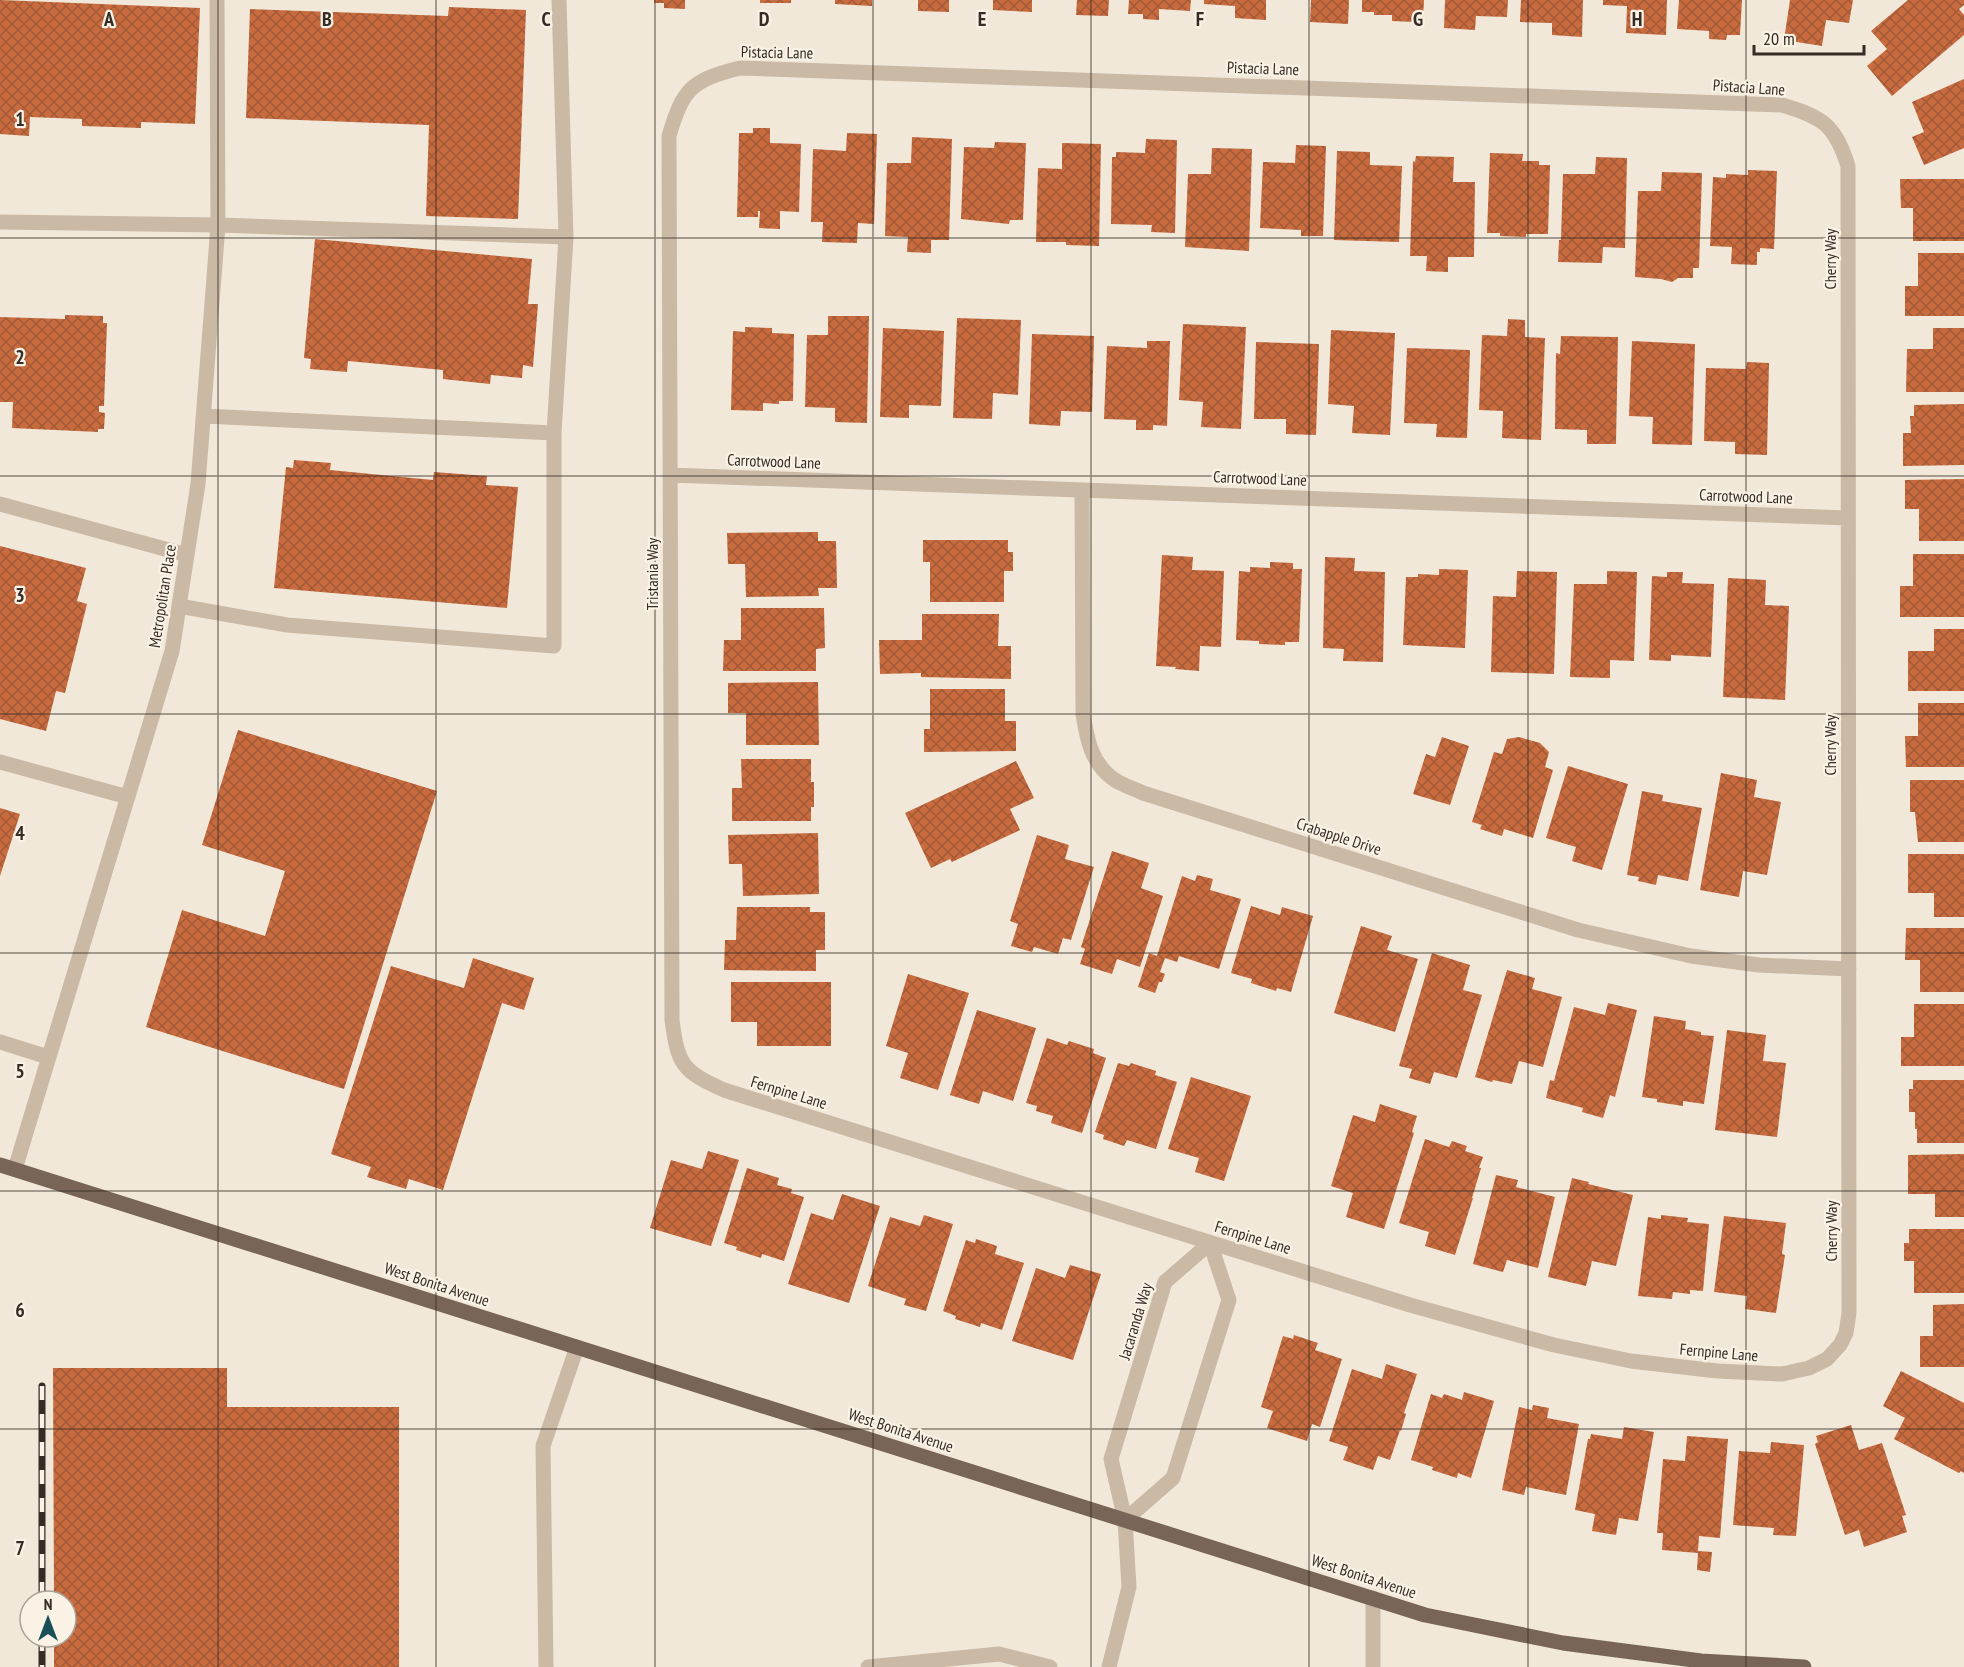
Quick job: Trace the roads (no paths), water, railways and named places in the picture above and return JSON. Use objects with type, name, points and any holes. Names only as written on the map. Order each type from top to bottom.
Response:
[{"type":"main road","name":"West Bonita Avenue","points":[[7,1167],[1425,1615],[1563,1643],[1701,1661],[1804,1667]]},
{"type":"street","name":"Metropolitan Place","points":[[7,1167],[48,1057],[172,651],[198,484],[218,225],[217,0]]},
{"type":"street","points":[[179,606],[287,625],[554,646],[554,433],[566,237],[559,0]]},
{"type":"street","name":"Pistacia Lane","points":[[691,87],[715,74],[740,68],[752,68],[1782,105],[1808,112],[1831,128]]},
{"type":"street","name":"Tristania Way","points":[[682,1064],[675,1043],[672,1020],[669,136],[677,110],[691,87]]},
{"type":"street","name":"Cherry Way","points":[[1827,1359],[1840,1345],[1846,1333],[1849,1312],[1848,166],[1842,146],[1831,128]]},
{"type":"street","points":[[0,222],[218,225],[566,237]]},
{"type":"street","points":[[204,416],[554,433]]},
{"type":"street","name":"Carrotwood Lane","points":[[670,475],[1848,518]]},
{"type":"street","name":"Crabapple Drive","points":[[1082,490],[1083,714],[1088,743],[1097,762],[1113,779],[1143,793],[1578,930],[1691,956],[1759,965],[1849,969]]},
{"type":"street","points":[[0,504],[187,555]]},
{"type":"street","points":[[0,762],[128,797]]},
{"type":"street","points":[[0,1042],[48,1057]]},
{"type":"street","name":"Fernpine Lane","points":[[682,1064],[700,1080],[724,1090],[1410,1305],[1554,1345],[1631,1361],[1717,1371],[1782,1374],[1809,1368],[1827,1359]]},
{"type":"street","points":[[1125,1520],[1173,1478],[1223,1322],[1229,1300],[1210,1243]]},
{"type":"street","name":"Jacaranda Way","points":[[1109,1667],[1129,1587],[1125,1520],[1111,1459],[1165,1282],[1210,1243]]},
{"type":"street","points":[[546,1667],[543,1446],[577,1347]]},
{"type":"street","points":[[1373,1598],[1373,1667]]},
{"type":"street","points":[[868,1667],[999,1654],[1050,1667]]},
{"type":"railway","points":[[42,1386],[42,1589]]},
{"type":"railway","points":[[42,1649],[42,1667]]}]
